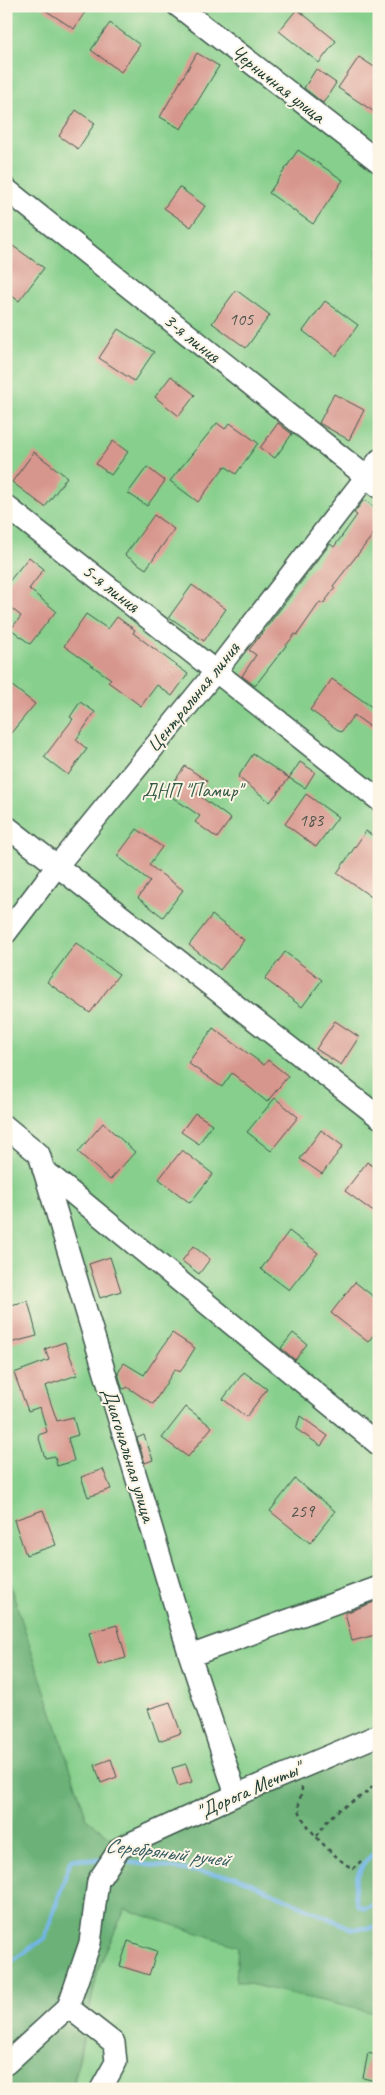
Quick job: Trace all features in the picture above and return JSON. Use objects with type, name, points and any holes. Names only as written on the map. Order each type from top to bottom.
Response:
[{"type":"street","name":"Черничная улица","points":[[178,6],[379,162]]},
{"type":"street","name":"3-я линия","points":[[6,189],[372,482]]},
{"type":"street","name":"Центральная линия","points":[[6,933],[57,866],[372,482],[379,460]]},
{"type":"street","name":"5-я линия","points":[[6,506],[379,800]]},
{"type":"street","points":[[6,826],[379,1117]]},
{"type":"street","name":"Диагональная улица","points":[[6,1127],[39,1154],[190,1656],[236,1795]]},
{"type":"street","points":[[43,1169],[379,1445]]},
{"type":"street","points":[[190,1656],[379,1587]]},
{"type":"street","name":"\"Дорога Мечты''","points":[[68,2007],[90,1943],[98,1881],[120,1848],[236,1795],[379,1735]]},
{"type":"street","points":[[6,2064],[68,2007],[114,2043],[116,2062],[101,2089]]},
{"type":"path","points":[[291,1772],[302,1786],[299,1810],[305,1821],[328,1850],[346,1865],[353,1869],[361,1861]]},
{"type":"path","points":[[317,1836],[336,1813],[374,1786],[379,1777]]},
{"type":"green space","name":"ДНП \"Памир\"","points":[[6,6],[379,6],[379,1735],[123,1847],[87,1819],[6,1573]]},
{"type":"green space","points":[[6,1573],[87,1819],[123,1847],[379,1735],[379,2014],[236,1981],[238,1946],[125,1909],[98,1969],[72,2089],[6,2089]]},
{"type":"green space","points":[[125,1909],[238,1946],[236,1981],[379,2014],[379,2089],[73,2089],[98,1969]]},
{"type":"building","points":[[39,6],[89,6],[74,29]]},
{"type":"building","points":[[297,9],[336,41],[319,63],[279,31]]},
{"type":"building","points":[[110,23],[140,45],[121,72],[91,50]]},
{"type":"building","points":[[197,53],[219,66],[181,129],[160,117]]},
{"type":"building","points":[[359,57],[379,70],[379,115],[338,88]]},
{"type":"building","points":[[316,69],[336,83],[323,103],[304,88]]},
{"type":"building","points":[[76,110],[95,123],[78,149],[59,136]]},
{"type":"building","points":[[298,150],[343,180],[313,224],[269,193]]},
{"type":"building","points":[[179,187],[205,206],[191,227],[164,208]]},
{"type":"building","points":[[13,246],[44,268],[19,301],[6,292],[6,255]]},
{"type":"building","points":[[236,290],[270,315],[246,348],[212,323]]},
{"type":"building","points":[[325,301],[358,325],[336,356],[303,331]]},
{"type":"building","points":[[118,329],[154,352],[134,381],[99,358]]},
{"type":"building","points":[[171,376],[195,395],[179,416],[155,397]]},
{"type":"building","points":[[334,394],[364,410],[349,440],[319,423]]},
{"type":"building","points":[[217,423],[225,429],[230,423],[258,443],[236,474],[225,466],[198,502],[170,481]]},
{"type":"building","points":[[278,423],[292,434],[275,458],[260,448]]},
{"type":"building","points":[[113,441],[128,452],[111,475],[96,464]]},
{"type":"building","points":[[34,452],[67,477],[45,507],[12,482]]},
{"type":"building","points":[[147,467],[165,481],[147,506],[128,493]]},
{"type":"building","points":[[364,500],[379,510],[379,527],[333,586],[335,588],[323,604],[320,602],[297,635],[295,634],[255,686],[242,676],[256,655],[249,650],[330,544],[334,547],[357,515],[354,513]]},
{"type":"building","points":[[154,515],[174,529],[146,569],[125,555]]},
{"type":"building","points":[[29,557],[44,569],[29,589],[56,611],[30,644],[11,629],[21,616],[6,604],[6,585]]},
{"type":"building","points":[[192,585],[226,609],[204,641],[169,617]]},
{"type":"building","points":[[86,614],[108,629],[117,617],[135,630],[133,633],[188,674],[172,696],[157,685],[141,706],[108,682],[111,679],[64,646]]},
{"type":"building","points":[[332,679],[379,712],[379,733],[354,715],[341,732],[310,710]]},
{"type":"building","points":[[11,685],[35,704],[6,739],[6,691]]},
{"type":"building","points":[[80,702],[95,712],[76,740],[87,749],[68,775],[44,757],[73,719],[70,717]]},
{"type":"building","points":[[253,754],[289,778],[270,802],[238,777]]},
{"type":"building","points":[[300,762],[315,772],[305,788],[289,778]]},
{"type":"building","points":[[185,766],[207,781],[197,794],[231,819],[217,838],[195,822],[200,816],[166,793]]},
{"type":"building","points":[[306,794],[338,817],[316,847],[285,824]]},
{"type":"building","points":[[137,829],[162,847],[149,865],[183,890],[163,917],[138,898],[150,881],[117,856]]},
{"type":"building","points":[[366,831],[379,840],[379,889],[373,898],[337,873]]},
{"type":"building","points":[[212,915],[244,940],[220,970],[189,945]]},
{"type":"building","points":[[76,943],[119,974],[90,1013],[47,982]]},
{"type":"building","points":[[285,952],[322,980],[302,1007],[265,979]]},
{"type":"building","points":[[335,1021],[359,1037],[341,1065],[316,1049]]},
{"type":"building","points":[[213,1028],[264,1065],[268,1060],[288,1076],[267,1102],[232,1073],[222,1087],[188,1063]]},
{"type":"building","points":[[275,1098],[298,1117],[271,1151],[247,1132]]},
{"type":"building","points":[[195,1113],[212,1124],[199,1144],[181,1132]]},
{"type":"building","points":[[103,1123],[135,1152],[110,1180],[78,1152]]},
{"type":"building","points":[[321,1130],[343,1146],[322,1174],[300,1159]]},
{"type":"building","points":[[182,1150],[213,1174],[190,1203],[159,1179]]},
{"type":"building","points":[[367,1162],[379,1171],[379,1216],[345,1191]]},
{"type":"building","points":[[289,1231],[318,1253],[289,1290],[261,1269]]},
{"type":"building","points":[[193,1246],[210,1259],[199,1274],[182,1261]]},
{"type":"building","points":[[110,1257],[121,1291],[100,1298],[89,1264]]},
{"type":"building","points":[[355,1282],[379,1301],[379,1328],[368,1342],[331,1313]]},
{"type":"building","points":[[28,1301],[37,1336],[6,1344],[6,1306]]},
{"type":"building","points":[[172,1333],[195,1348],[180,1372],[175,1369],[153,1404],[127,1387],[125,1389],[122,1388],[118,1373],[124,1363],[144,1375]]},
{"type":"building","points":[[293,1333],[307,1344],[295,1360],[281,1348]]},
{"type":"building","points":[[65,1342],[77,1375],[45,1386],[57,1421],[73,1417],[78,1435],[68,1438],[74,1461],[57,1466],[55,1456],[45,1458],[38,1435],[47,1432],[40,1407],[28,1411],[14,1373],[49,1360],[45,1349]]},
{"type":"building","points":[[244,1372],[267,1389],[246,1417],[223,1399]]},
{"type":"building","points":[[186,1407],[212,1427],[188,1457],[162,1438]]},
{"type":"building","points":[[300,1416],[328,1436],[321,1446],[296,1429]]},
{"type":"building","points":[[144,1435],[153,1460],[145,1463],[137,1438]]},
{"type":"building","points":[[103,1469],[111,1489],[88,1497],[81,1477]]},
{"type":"building","points":[[295,1479],[335,1511],[310,1543],[270,1511]]},
{"type":"building","points":[[43,1510],[56,1545],[26,1555],[14,1520]]},
{"type":"building","points":[[377,1601],[379,1634],[352,1641],[345,1613]]},
{"type":"building","points":[[117,1625],[126,1658],[98,1665],[89,1633]]},
{"type":"building","points":[[170,1702],[181,1733],[159,1741],[148,1709]]},
{"type":"building","points":[[111,1759],[117,1777],[101,1783],[95,1765]]},
{"type":"building","points":[[186,1764],[192,1782],[178,1786],[172,1768]]},
{"type":"building","points":[[128,1941],[157,1951],[149,1975],[120,1966]]},
{"type":"building","points":[[368,2053],[379,2056],[379,2082],[363,2078]]},
{"type":"waterway","name":"Серебряный ручей","points":[[379,1849],[362,1866],[355,1888],[357,1904],[365,1908],[379,1903]]},
{"type":"waterway","name":"Серебряный ручей","points":[[6,1965],[45,1938],[71,1859],[105,1860]]},
{"type":"waterway","name":"Серебряный ручей","points":[[120,1861],[237,1877],[353,1929],[379,1927]]}]
